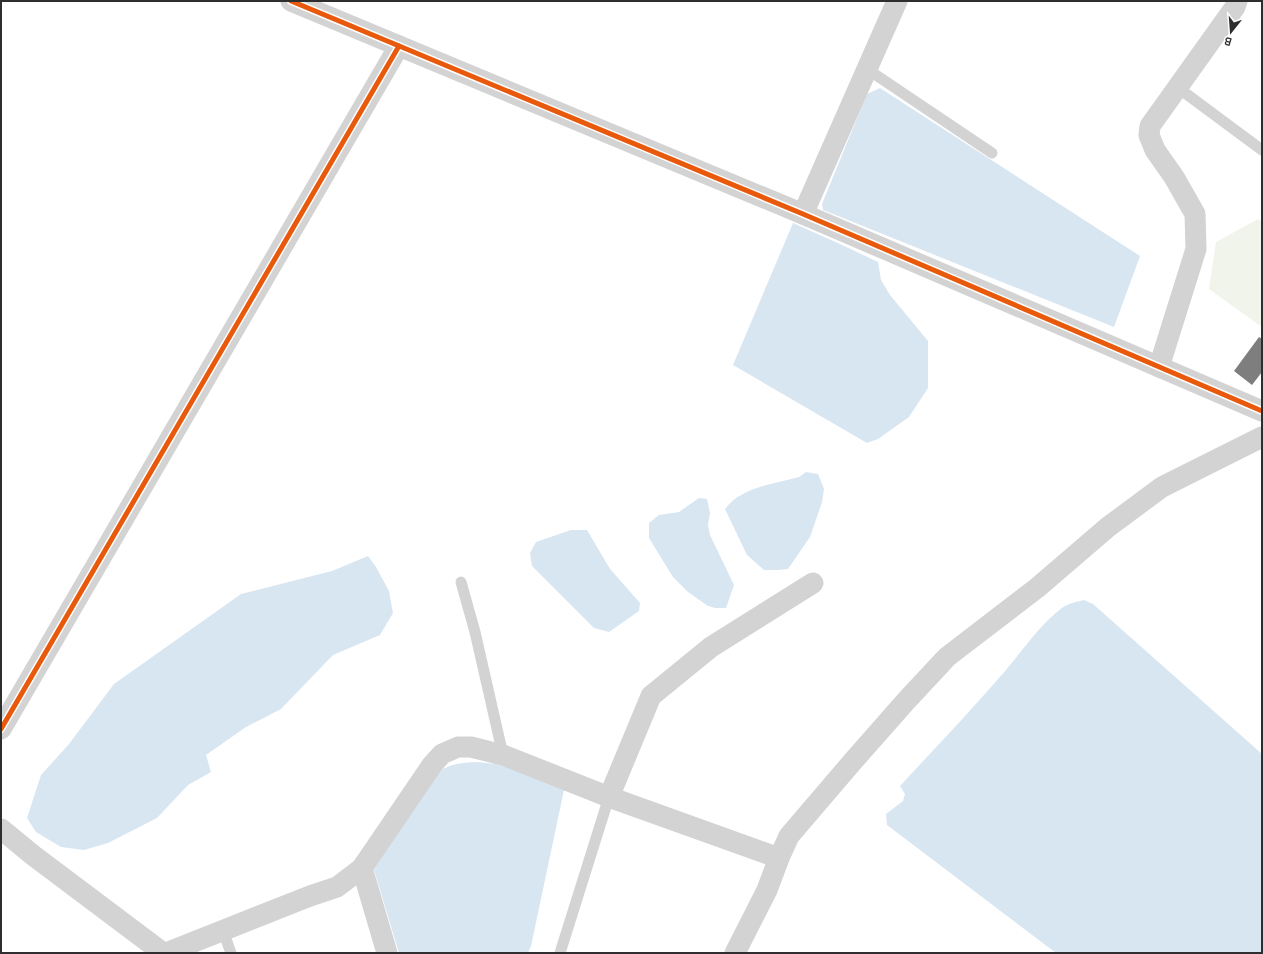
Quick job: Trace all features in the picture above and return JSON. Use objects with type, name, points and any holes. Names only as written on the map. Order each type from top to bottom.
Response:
[{"type":"street","points":[[291,1],[803,214],[1262,411]]},
{"type":"street","points":[[803,214],[896,1]]},
{"type":"street","points":[[1159,367],[1196,249],[1195,214],[1174,177],[1155,150],[1149,135],[1150,126],[1235,7],[1237,1]]},
{"type":"street","points":[[1,729],[399,46]]},
{"type":"street","points":[[735,953],[767,890],[789,836],[880,730],[947,657],[1037,588],[1108,527],[1162,487],[1262,437]]},
{"type":"street","points":[[609,797],[651,696],[711,647],[813,583]]},
{"type":"street","points":[[166,953],[337,887],[362,868],[432,765],[442,754],[458,747],[471,747],[503,755],[609,797],[779,858]]},
{"type":"street","points":[[1,829],[34,856],[163,953]]},
{"type":"street","points":[[362,868],[387,953]]},
{"type":"lane","points":[[867,69],[992,153]]},
{"type":"lane","points":[[1177,88],[1262,150]]},
{"type":"lane","points":[[461,582],[503,755]]},
{"type":"lane","points":[[560,953],[609,797]]},
{"type":"lane","points":[[223,931],[231,953]]},
{"type":"shaded area","points":[[880,88],[1140,256],[1114,327],[823,210],[822,204],[867,94]]},
{"type":"shaded area","points":[[1258,219],[1262,222],[1262,327],[1209,289],[1216,242]]},
{"type":"shaded area","points":[[793,223],[878,262],[881,280],[890,295],[928,341],[928,388],[909,417],[878,439],[867,443],[733,365]]},
{"type":"shaded area","points":[[806,472],[818,474],[824,489],[822,502],[810,537],[788,569],[764,570],[747,555],[725,509],[740,496],[749,491],[769,484],[799,477]]},
{"type":"shaded area","points":[[699,498],[707,499],[710,513],[708,525],[710,535],[734,585],[726,608],[715,608],[708,606],[688,592],[673,577],[649,538],[649,523],[659,515],[679,512]]},
{"type":"shaded area","points":[[571,530],[587,530],[610,569],[640,603],[639,611],[609,632],[594,628],[532,566],[530,553],[536,542]]},
{"type":"shaded area","points":[[368,556],[376,567],[389,591],[393,613],[380,635],[333,655],[281,709],[246,727],[206,755],[211,772],[188,785],[157,818],[108,843],[84,850],[61,847],[36,832],[27,818],[41,775],[69,744],[114,684],[241,594],[332,571]]},
{"type":"shaded area","points":[[1084,600],[1093,604],[1262,754],[1262,953],[1056,953],[887,825],[886,814],[903,801],[905,794],[900,786],[987,692],[1045,624],[1065,606]]},
{"type":"shaded area","points":[[477,762],[496,764],[557,783],[564,790],[531,946],[528,953],[399,953],[374,870],[435,773],[455,764]]},
{"type":"building","points":[[1259,337],[1262,339],[1262,372],[1252,385],[1234,371]]},
{"type":"cycle path","points":[[291,1],[803,214],[1262,411]]},
{"type":"cycle path","points":[[1,729],[399,46]]}]
